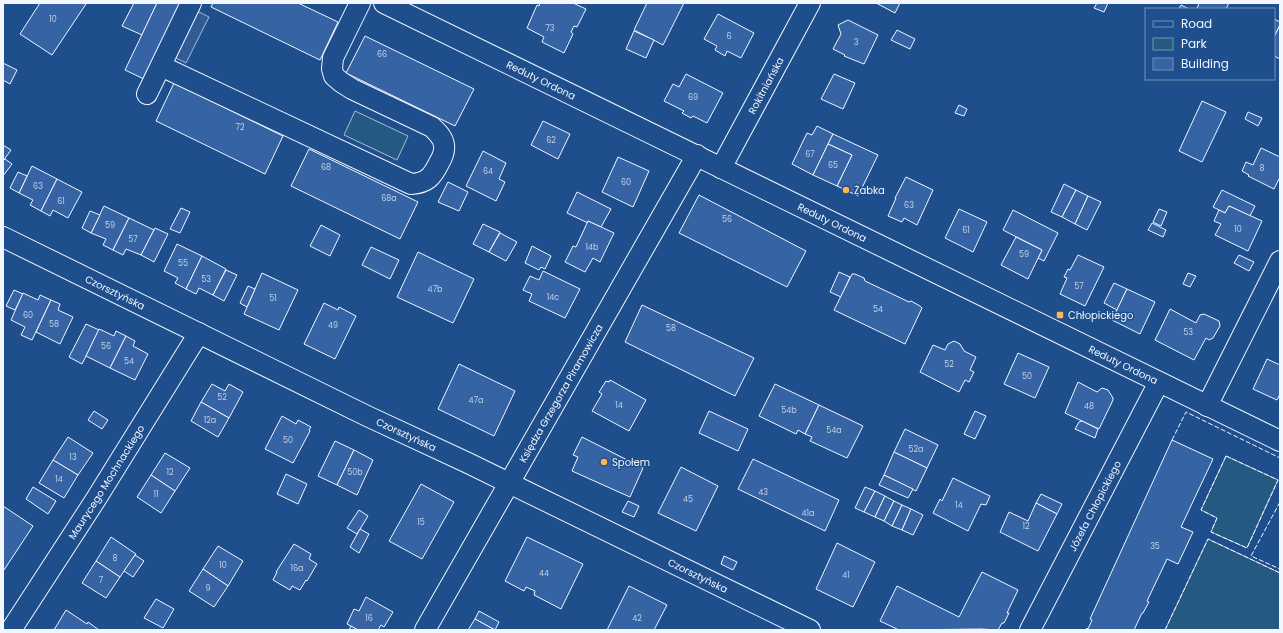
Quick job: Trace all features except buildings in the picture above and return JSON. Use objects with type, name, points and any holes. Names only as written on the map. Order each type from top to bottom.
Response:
[{"type":"street","points":[[148,94],[190,3]]},
{"type":"street","points":[[161,66],[411,184],[419,184],[428,179],[434,173],[443,156],[444,144],[440,134],[432,127],[352,89],[334,76],[332,69],[333,58],[360,3]]},
{"type":"street","name":"Reduty Ordona","points":[[384,3],[1280,441]]},
{"type":"street","name":"Rokitniańska","points":[[721,168],[810,3]]},
{"type":"street","name":"Księdza Grzegorza Piramowicza","points":[[425,630],[697,155]]},
{"type":"street","name":"Czorsztyńska","points":[[3,237],[367,416],[810,630]]},
{"type":"street","points":[[1207,406],[1280,261]]},
{"type":"street","name":"Maurycego Mochnackiego","points":[[9,627],[92,505],[199,333]]},
{"type":"street","name":"Józefa Chłopickiego","points":[[1030,630],[1159,382]]},
{"type":"green space","points":[[355,111],[408,136],[397,160],[344,135]]},
{"type":"green space","points":[[1226,456],[1278,480],[1247,548],[1211,532],[1217,518],[1201,510]]},
{"type":"green space","points":[[1208,539],[1280,573],[1280,630],[1165,630]]},
{"type":"shaded area","points":[[197,11],[209,17],[186,63],[174,57]]},
{"type":"fence","points":[[1172,440],[1186,412],[1280,458]]},
{"type":"fence","points":[[1226,456],[1278,480],[1247,548],[1211,532],[1217,518],[1201,510],[1226,456]]},
{"type":"fence","points":[[1280,502],[1251,556],[1280,569]]},
{"type":"fence","points":[[1165,630],[1208,539],[1280,573]]},
{"type":"place","name":"Żabka","points":[[846,190]]},
{"type":"place","name":"Chłopickiego","points":[[1060,315]]},
{"type":"place","name":"Społem","points":[[604,462]]}]
